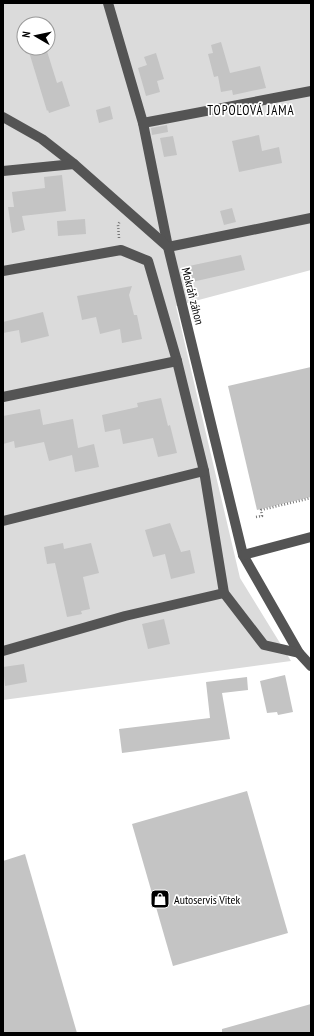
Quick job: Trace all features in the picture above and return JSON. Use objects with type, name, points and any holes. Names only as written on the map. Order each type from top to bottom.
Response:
[{"type":"street","name":"Mokráň záhon","points":[[108,3],[143,123],[168,248],[243,555],[299,653],[311,666]]},
{"type":"street","points":[[143,123],[311,91]]},
{"type":"street","points":[[3,117],[42,139],[74,164],[168,248],[311,218]]},
{"type":"street","points":[[3,171],[74,164]]},
{"type":"street","points":[[3,271],[121,250],[148,261],[177,360],[204,471],[224,593],[264,645],[299,653]]},
{"type":"street","points":[[3,397],[177,360]]},
{"type":"street","points":[[3,521],[204,471]]},
{"type":"street","points":[[243,555],[311,536]]},
{"type":"street","points":[[3,651],[125,616],[224,593]]},
{"type":"path","points":[[121,250],[118,225],[125,210]]},
{"type":"path","points":[[256,517],[262,516],[261,510],[311,498]]},
{"type":"shaded area","points":[[3,3],[311,3],[311,270],[176,306],[240,578],[291,661],[3,700]]},
{"type":"building","points":[[221,42],[230,73],[260,66],[266,88],[233,95],[232,90],[221,92],[218,76],[214,77],[208,54],[213,53],[211,45]]},
{"type":"building","points":[[156,53],[164,79],[157,81],[160,92],[146,96],[138,68],[147,65],[144,57]]},
{"type":"building","points":[[30,56],[49,56],[57,83],[62,81],[70,106],[49,113],[48,110],[47,111]]},
{"type":"building","points":[[110,106],[113,119],[99,123],[96,110]]},
{"type":"building","points":[[167,125],[168,132],[152,135],[151,128]]},
{"type":"building","points":[[259,135],[262,151],[279,147],[282,163],[239,172],[232,141]]},
{"type":"building","points":[[173,136],[177,155],[164,157],[160,138]]},
{"type":"building","points":[[62,175],[66,211],[22,216],[25,230],[12,233],[8,207],[14,207],[12,192],[45,188],[44,177]]},
{"type":"building","points":[[232,208],[236,222],[224,225],[220,211]]},
{"type":"building","points":[[85,219],[86,234],[58,236],[57,221]]},
{"type":"building","points":[[241,255],[245,270],[192,282],[189,266]]},
{"type":"building","points":[[132,286],[129,295],[134,315],[137,315],[142,339],[122,343],[120,329],[100,334],[96,317],[82,320],[77,296]]},
{"type":"building","points":[[43,312],[49,336],[21,343],[19,330],[3,333],[3,322]]},
{"type":"building","points":[[311,367],[311,497],[257,510],[228,386]]},
{"type":"building","points":[[161,398],[177,453],[158,457],[153,438],[123,444],[120,429],[105,432],[102,415],[138,407],[137,403]]},
{"type":"building","points":[[40,409],[43,425],[73,419],[78,448],[94,444],[99,467],[75,472],[72,455],[49,461],[44,442],[15,448],[14,441],[3,444],[3,416]]},
{"type":"building","points":[[170,523],[181,552],[190,550],[195,573],[171,579],[165,554],[153,557],[145,530]]},
{"type":"building","points":[[63,543],[64,549],[91,543],[99,573],[83,577],[90,609],[81,611],[82,614],[67,617],[55,563],[47,564],[44,547]]},
{"type":"building","points":[[164,619],[170,644],[148,649],[142,624]]},
{"type":"building","points":[[24,664],[27,682],[5,686],[3,667]]},
{"type":"building","points":[[285,675],[293,712],[278,715],[277,712],[267,713],[260,681]]},
{"type":"building","points":[[247,677],[248,690],[222,693],[230,739],[122,753],[119,729],[210,718],[206,682]]},
{"type":"building","points":[[247,791],[288,933],[173,966],[132,824]]},
{"type":"building","points":[[25,854],[77,1033],[3,1033],[3,861]]},
{"type":"building","points":[[311,1004],[311,1033],[222,1033],[222,1029]]},
{"type":"place","name":"Autoservis Vitek","points":[[160,899]]},
{"type":"district","name":"TOPOĽOVÁ JAMA","points":[[251,110]]}]
